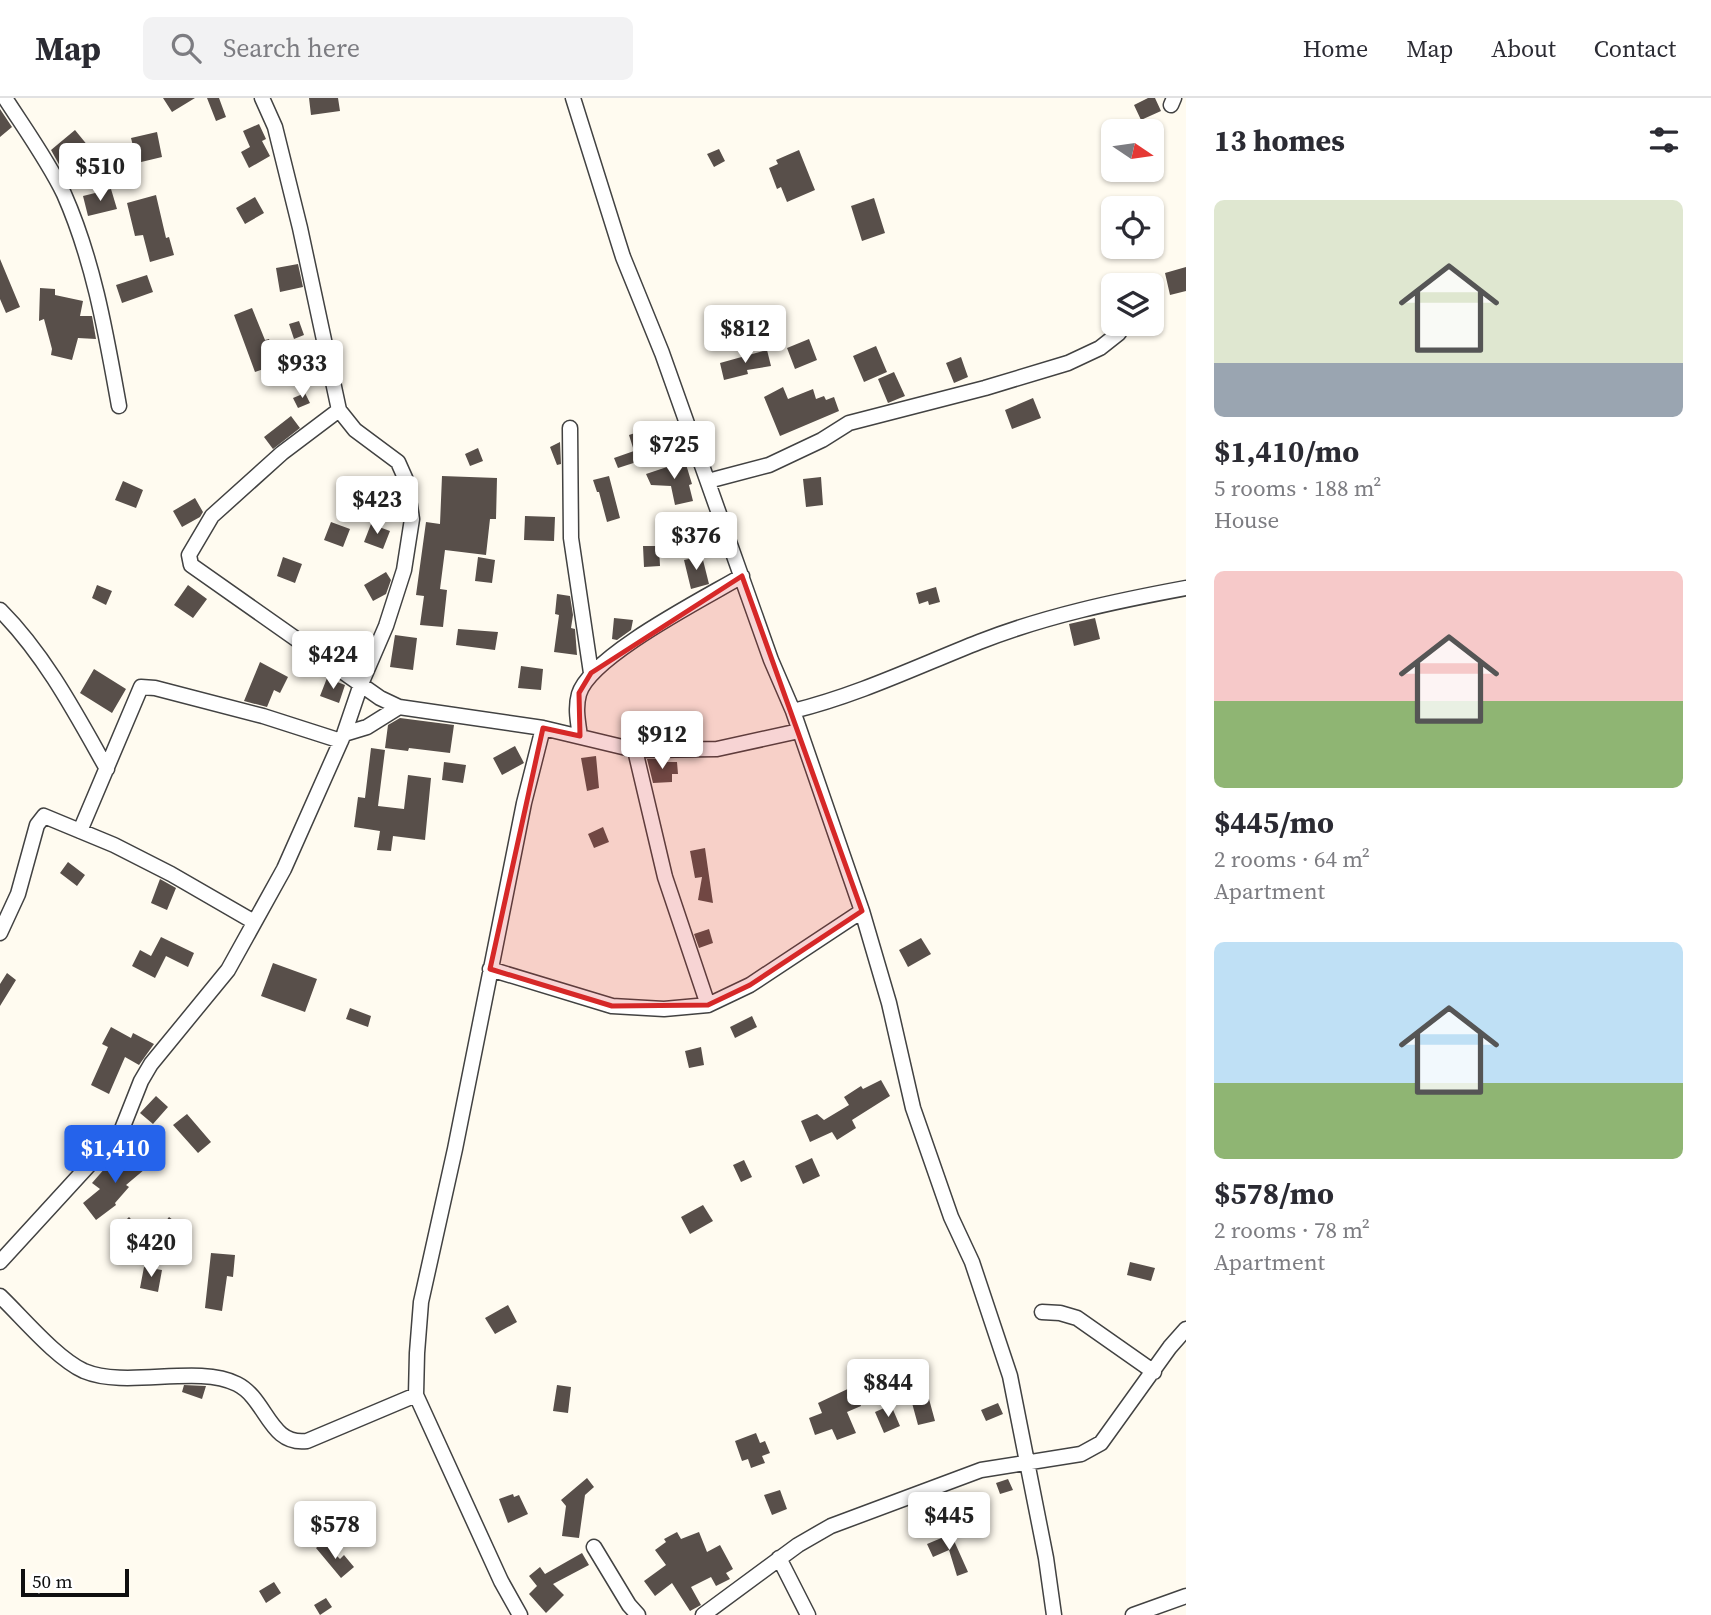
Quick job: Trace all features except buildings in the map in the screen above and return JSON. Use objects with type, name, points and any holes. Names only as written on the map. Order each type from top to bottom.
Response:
[{"type":"street","points":[[5,98],[63,192],[99,296],[119,406]]},
{"type":"street","points":[[0,1262],[122,1129],[141,1081],[151,1064],[228,970],[284,869],[343,738],[361,684],[386,626],[404,570],[412,519],[406,480],[397,462],[355,430],[339,411],[300,228],[275,127],[262,98]]},
{"type":"street","points":[[573,98],[623,257],[662,353],[771,660],[793,711],[862,911],[889,1003],[913,1108],[951,1217],[972,1262],[1010,1376],[1046,1558],[1054,1615]]},
{"type":"street","points":[[708,481],[769,465],[849,424],[1068,363],[1100,348],[1115,336]]},
{"type":"street","points":[[339,411],[282,453],[212,516],[189,555],[191,565],[361,684],[399,707],[543,729],[635,750],[716,749],[799,731]]},
{"type":"street","points":[[570,428],[571,538],[591,673]]},
{"type":"street","points":[[580,736],[576,713],[579,693],[591,673],[613,654],[742,576]]},
{"type":"street","points":[[793,711],[874,687],[981,641],[1079,611],[1186,588]]},
{"type":"street","points":[[0,610],[25,636],[75,711],[107,769]]},
{"type":"street","points":[[80,831],[139,689],[144,686],[343,738],[399,707]]},
{"type":"street","points":[[520,1615],[501,1581],[416,1395],[421,1302],[455,1149],[524,803],[543,729]]},
{"type":"street","points":[[635,750],[665,877],[708,1005]]},
{"type":"street","points":[[0,933],[18,894],[40,819],[49,816],[171,873],[254,922]]},
{"type":"street","points":[[490,969],[612,1006],[664,1009],[708,1005],[750,985],[862,911]]},
{"type":"street","points":[[0,1296],[69,1363],[86,1372],[107,1377],[205,1377],[237,1384],[250,1393],[282,1437],[294,1443],[307,1441],[416,1395]]},
{"type":"street","points":[[1042,1312],[1077,1318],[1154,1372]]},
{"type":"street","points":[[705,1614],[779,1558],[831,1526],[981,1470],[1081,1454],[1101,1443],[1186,1329]]},
{"type":"street","points":[[594,1547],[638,1615]]},
{"type":"street","points":[[779,1558],[808,1615]]},
{"type":"street","points":[[1133,1615],[1186,1596]]},
{"type":"highlighted area","points":[[742,576],[862,911],[750,985],[708,1005],[612,1006],[490,969],[543,728],[580,736],[579,693],[591,673]]}]
